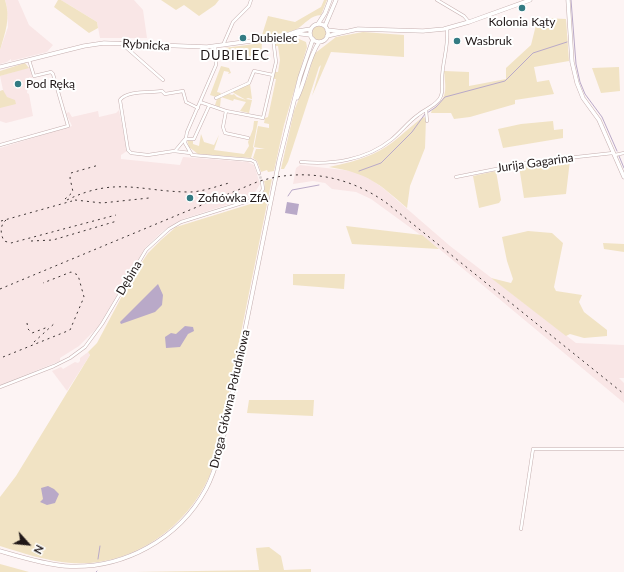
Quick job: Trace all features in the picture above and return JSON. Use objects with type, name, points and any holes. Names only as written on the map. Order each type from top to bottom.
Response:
[{"type":"main road","points":[[330,0],[326,13],[318,24],[311,29],[312,37],[319,42],[324,40],[327,36],[361,29],[423,31],[448,29],[530,0]]},
{"type":"main road","points":[[327,36],[326,28],[336,0]]},
{"type":"main road","points":[[568,0],[572,62],[577,83],[583,98],[599,120],[624,177]]},
{"type":"main road","points":[[318,24],[326,28],[346,32]]},
{"type":"main road","name":"Rybnicka","points":[[0,67],[84,46],[121,43],[194,48],[273,38],[311,29]]},
{"type":"main road","name":"Rybnicka","points":[[293,33],[312,37]]},
{"type":"main road","name":"Droga Główna Południowa","points":[[0,551],[37,561],[65,566],[96,565],[113,562],[130,556],[163,538],[189,514],[198,502],[212,477],[221,449],[279,161],[300,77],[312,37]]},
{"type":"main road","name":"Droga Główna Południowa","points":[[295,101],[306,77],[312,54],[319,42]]},
{"type":"street","points":[[223,45],[232,22],[249,6],[251,0]]},
{"type":"street","points":[[437,0],[464,16],[469,22]]},
{"type":"street","points":[[301,162],[327,163],[348,160],[368,154],[388,143],[418,115],[427,112],[441,96],[442,67],[448,29]]},
{"type":"street","points":[[200,102],[226,111],[263,118],[276,62],[273,38]]},
{"type":"street","points":[[121,43],[163,80]]},
{"type":"street","points":[[174,151],[185,139],[216,65],[214,46]]},
{"type":"street","points":[[0,145],[68,126],[53,74],[51,72],[34,76],[29,60]]},
{"type":"street","points":[[216,98],[249,83],[252,72],[273,75]]},
{"type":"street","points":[[198,108],[186,102],[183,91],[165,94],[162,91],[125,96],[120,100],[128,150],[131,153],[148,155],[174,151],[190,153],[196,156],[251,160],[255,162],[259,172]]},
{"type":"street","points":[[185,139],[194,139],[210,106]]},
{"type":"street","points":[[226,111],[223,127],[225,133],[248,138]]},
{"type":"street","points":[[427,112],[427,121]]},
{"type":"street","points":[[185,139],[185,143],[190,153]]},
{"type":"street","name":"Jurija Gagarina","points":[[456,177],[531,162],[624,152]]},
{"type":"street","name":"Dębina","points":[[0,387],[54,366],[79,352],[92,339],[146,250],[158,237],[181,222],[258,198],[263,189],[262,182]]},
{"type":"street","points":[[521,529],[533,449],[624,449]]},
{"type":"shaded area","points":[[0,0],[5,0],[7,7],[7,25],[0,50]]},
{"type":"shaded area","points":[[5,0],[18,0],[29,25],[53,45],[47,52],[11,61],[11,59],[0,64],[0,50],[8,27],[7,7]]},
{"type":"shaded area","points":[[58,0],[61,0],[97,22],[98,28],[89,33],[54,7]]},
{"type":"shaded area","points":[[61,0],[134,0],[143,10],[147,38],[100,38],[97,22]]},
{"type":"shaded area","points":[[161,0],[219,0],[215,5],[199,16],[184,5],[176,10]]},
{"type":"shaded area","points":[[324,0],[327,0],[321,15],[311,18],[297,29],[284,33],[262,35],[268,16],[295,22],[321,7]]},
{"type":"shaded area","points":[[544,18],[566,19],[569,61],[534,67],[537,82],[549,80],[554,94],[515,100],[515,104],[470,117],[454,119],[451,113],[431,113],[441,101],[445,93],[444,71],[469,72],[469,86],[506,79],[506,68],[531,45],[537,21]]},
{"type":"shaded area","points":[[319,26],[324,28],[326,33],[324,38],[319,40],[314,38],[312,33],[314,28]]},
{"type":"shaded area","points":[[363,32],[404,35],[404,57],[331,52],[312,96],[321,65],[319,67],[288,162],[284,169],[281,169],[294,111],[308,76],[314,54],[336,37]]},
{"type":"shaded area","points":[[299,39],[306,42],[307,47],[284,125],[274,171],[268,172],[267,170],[261,172],[257,161],[253,158],[256,149],[265,149],[254,147],[258,126],[269,128],[269,124],[264,123],[265,118],[268,117],[276,79],[273,79],[275,72],[278,72],[280,60],[278,46],[275,46],[275,41]]},
{"type":"shaded area","points":[[262,43],[261,59],[224,49],[222,55],[219,54],[220,50],[224,48]]},
{"type":"shaded area","points":[[25,63],[29,68],[0,76],[0,71]]},
{"type":"shaded area","points":[[221,66],[229,68],[231,73],[228,74],[229,72],[224,71],[217,92],[221,93],[216,97],[210,95]]},
{"type":"shaded area","points":[[30,67],[32,78],[29,77],[27,93],[29,94],[33,116],[6,123],[0,121],[0,91],[3,90],[0,76]]},
{"type":"shaded area","points":[[619,67],[620,91],[601,93],[592,68]]},
{"type":"shaded area","points":[[250,84],[252,99],[246,99],[252,100],[249,113],[240,111],[246,102],[234,99],[233,101],[221,97],[234,94],[237,97],[246,100],[232,92]]},
{"type":"shaded area","points":[[3,90],[7,97],[15,100],[16,104],[0,108],[0,91]]},
{"type":"shaded area","points":[[221,97],[220,107],[215,105],[217,99]]},
{"type":"shaded area","points":[[119,110],[127,151],[121,155],[121,159],[180,165],[183,157],[248,162],[254,165],[260,184],[254,194],[248,198],[183,219],[163,231],[145,248],[98,327],[79,346],[60,358],[60,361],[0,385],[0,148],[72,126],[66,113],[69,112],[72,117],[98,111],[99,117],[116,113]]},
{"type":"shaded area","points":[[423,117],[426,118],[425,148],[410,186],[407,208],[372,180],[354,172],[329,167],[357,160],[380,151]]},
{"type":"shaded area","points":[[254,121],[258,121],[251,158],[198,154],[189,147],[187,140],[193,141],[193,144],[199,146],[201,134],[204,142],[214,145],[219,135],[214,150],[244,154],[249,146],[248,142],[253,129]]},
{"type":"shaded area","points":[[553,121],[554,130],[563,129],[563,138],[503,148],[498,129],[521,124]]},
{"type":"shaded area","points":[[570,160],[566,194],[524,198],[519,166]]},
{"type":"shaded area","points":[[300,165],[352,171],[366,176],[383,188],[450,246],[576,343],[624,345],[624,378],[619,378],[624,383],[624,403],[437,247],[371,199],[356,192],[332,189],[325,183],[313,181],[293,184],[296,168]]},
{"type":"shaded area","points":[[496,171],[501,200],[499,203],[479,208],[473,176]]},
{"type":"shaded area","points":[[272,179],[214,464],[199,496],[186,513],[170,529],[134,552],[114,559],[93,563],[62,562],[0,546],[0,497],[16,476],[90,355],[88,352],[97,343],[132,277],[148,253],[176,227],[257,202],[264,193],[264,181]]},
{"type":"shaded area","points":[[287,202],[299,204],[297,215],[285,213]]},
{"type":"shaded area","points":[[346,226],[422,235],[439,249],[352,244]]},
{"type":"shaded area","points":[[528,231],[552,233],[563,243],[554,287],[556,291],[582,295],[579,302],[584,312],[607,330],[607,336],[584,338],[570,334],[566,336],[491,278],[511,283],[513,279],[507,261],[502,237]]},
{"type":"shaded area","points":[[603,243],[624,244],[624,252],[604,249]]},
{"type":"shaded area","points":[[293,274],[345,274],[344,289],[293,285]]},
{"type":"shaded area","points":[[158,284],[163,295],[162,305],[155,312],[121,324],[120,322]]},
{"type":"shaded area","points":[[185,326],[193,327],[194,331],[188,334],[180,347],[166,348],[165,337],[171,333],[176,334]]},
{"type":"shaded area","points":[[88,352],[90,355],[67,391],[52,371],[61,367],[63,369],[75,362],[78,363],[80,358]]},
{"type":"shaded area","points":[[249,400],[314,400],[313,416],[247,413]]},
{"type":"shaded area","points":[[48,486],[59,494],[55,503],[47,505],[40,502],[43,499],[41,488]]},
{"type":"shaded area","points":[[269,547],[281,556],[284,570],[311,569],[311,572],[135,572],[259,570],[256,548]]},
{"type":"shaded area","points":[[0,564],[29,572],[0,572]]},
{"type":"waterway","points":[[571,0],[576,64],[580,82],[585,94],[602,117],[617,151]]},
{"type":"waterway","points":[[427,113],[436,107],[445,97],[505,81],[533,53],[567,42]]},
{"type":"waterway","points":[[359,171],[381,163],[412,132],[425,114]]},
{"type":"waterway","points":[[619,156],[624,168]]},
{"type":"waterway","points":[[288,196],[292,190],[319,185]]},
{"type":"waterway","points":[[98,559],[100,546]]},
{"type":"tunnel","points":[[259,173],[262,182]]},
{"type":"railway","points":[[65,199],[73,192],[70,178],[71,173],[99,165]]},
{"type":"railway","points":[[0,289],[257,182],[274,177],[292,175],[326,177],[358,187],[373,194],[388,204],[624,394]]},
{"type":"railway","points":[[67,200],[84,193],[115,187],[194,192],[229,183]]},
{"type":"railway","points":[[75,200],[102,203],[149,198]]},
{"type":"railway","points":[[1,221],[72,201]]},
{"type":"railway","points":[[6,220],[1,229],[2,235],[4,241],[11,243],[116,215]]},
{"type":"railway","points":[[31,241],[53,240],[117,221]]},
{"type":"railway","points":[[3,357],[70,330],[84,297],[78,275],[71,272],[43,283]]},
{"type":"railway","points":[[34,342],[56,322]]},
{"type":"railway","points":[[27,323],[28,329],[32,333],[48,327]]},
{"type":"place","name":"Kolonia Kąty","points":[[522,8]]},
{"type":"place","name":"Dubielec","points":[[243,38]]},
{"type":"place","name":"Wasbruk","points":[[457,41]]},
{"type":"place","name":"Pod Ręką","points":[[18,84]]},
{"type":"place","name":"Zofiówka ZfA","points":[[190,198]]},
{"type":"district","name":"DUBIELEC","points":[[235,56]]}]
